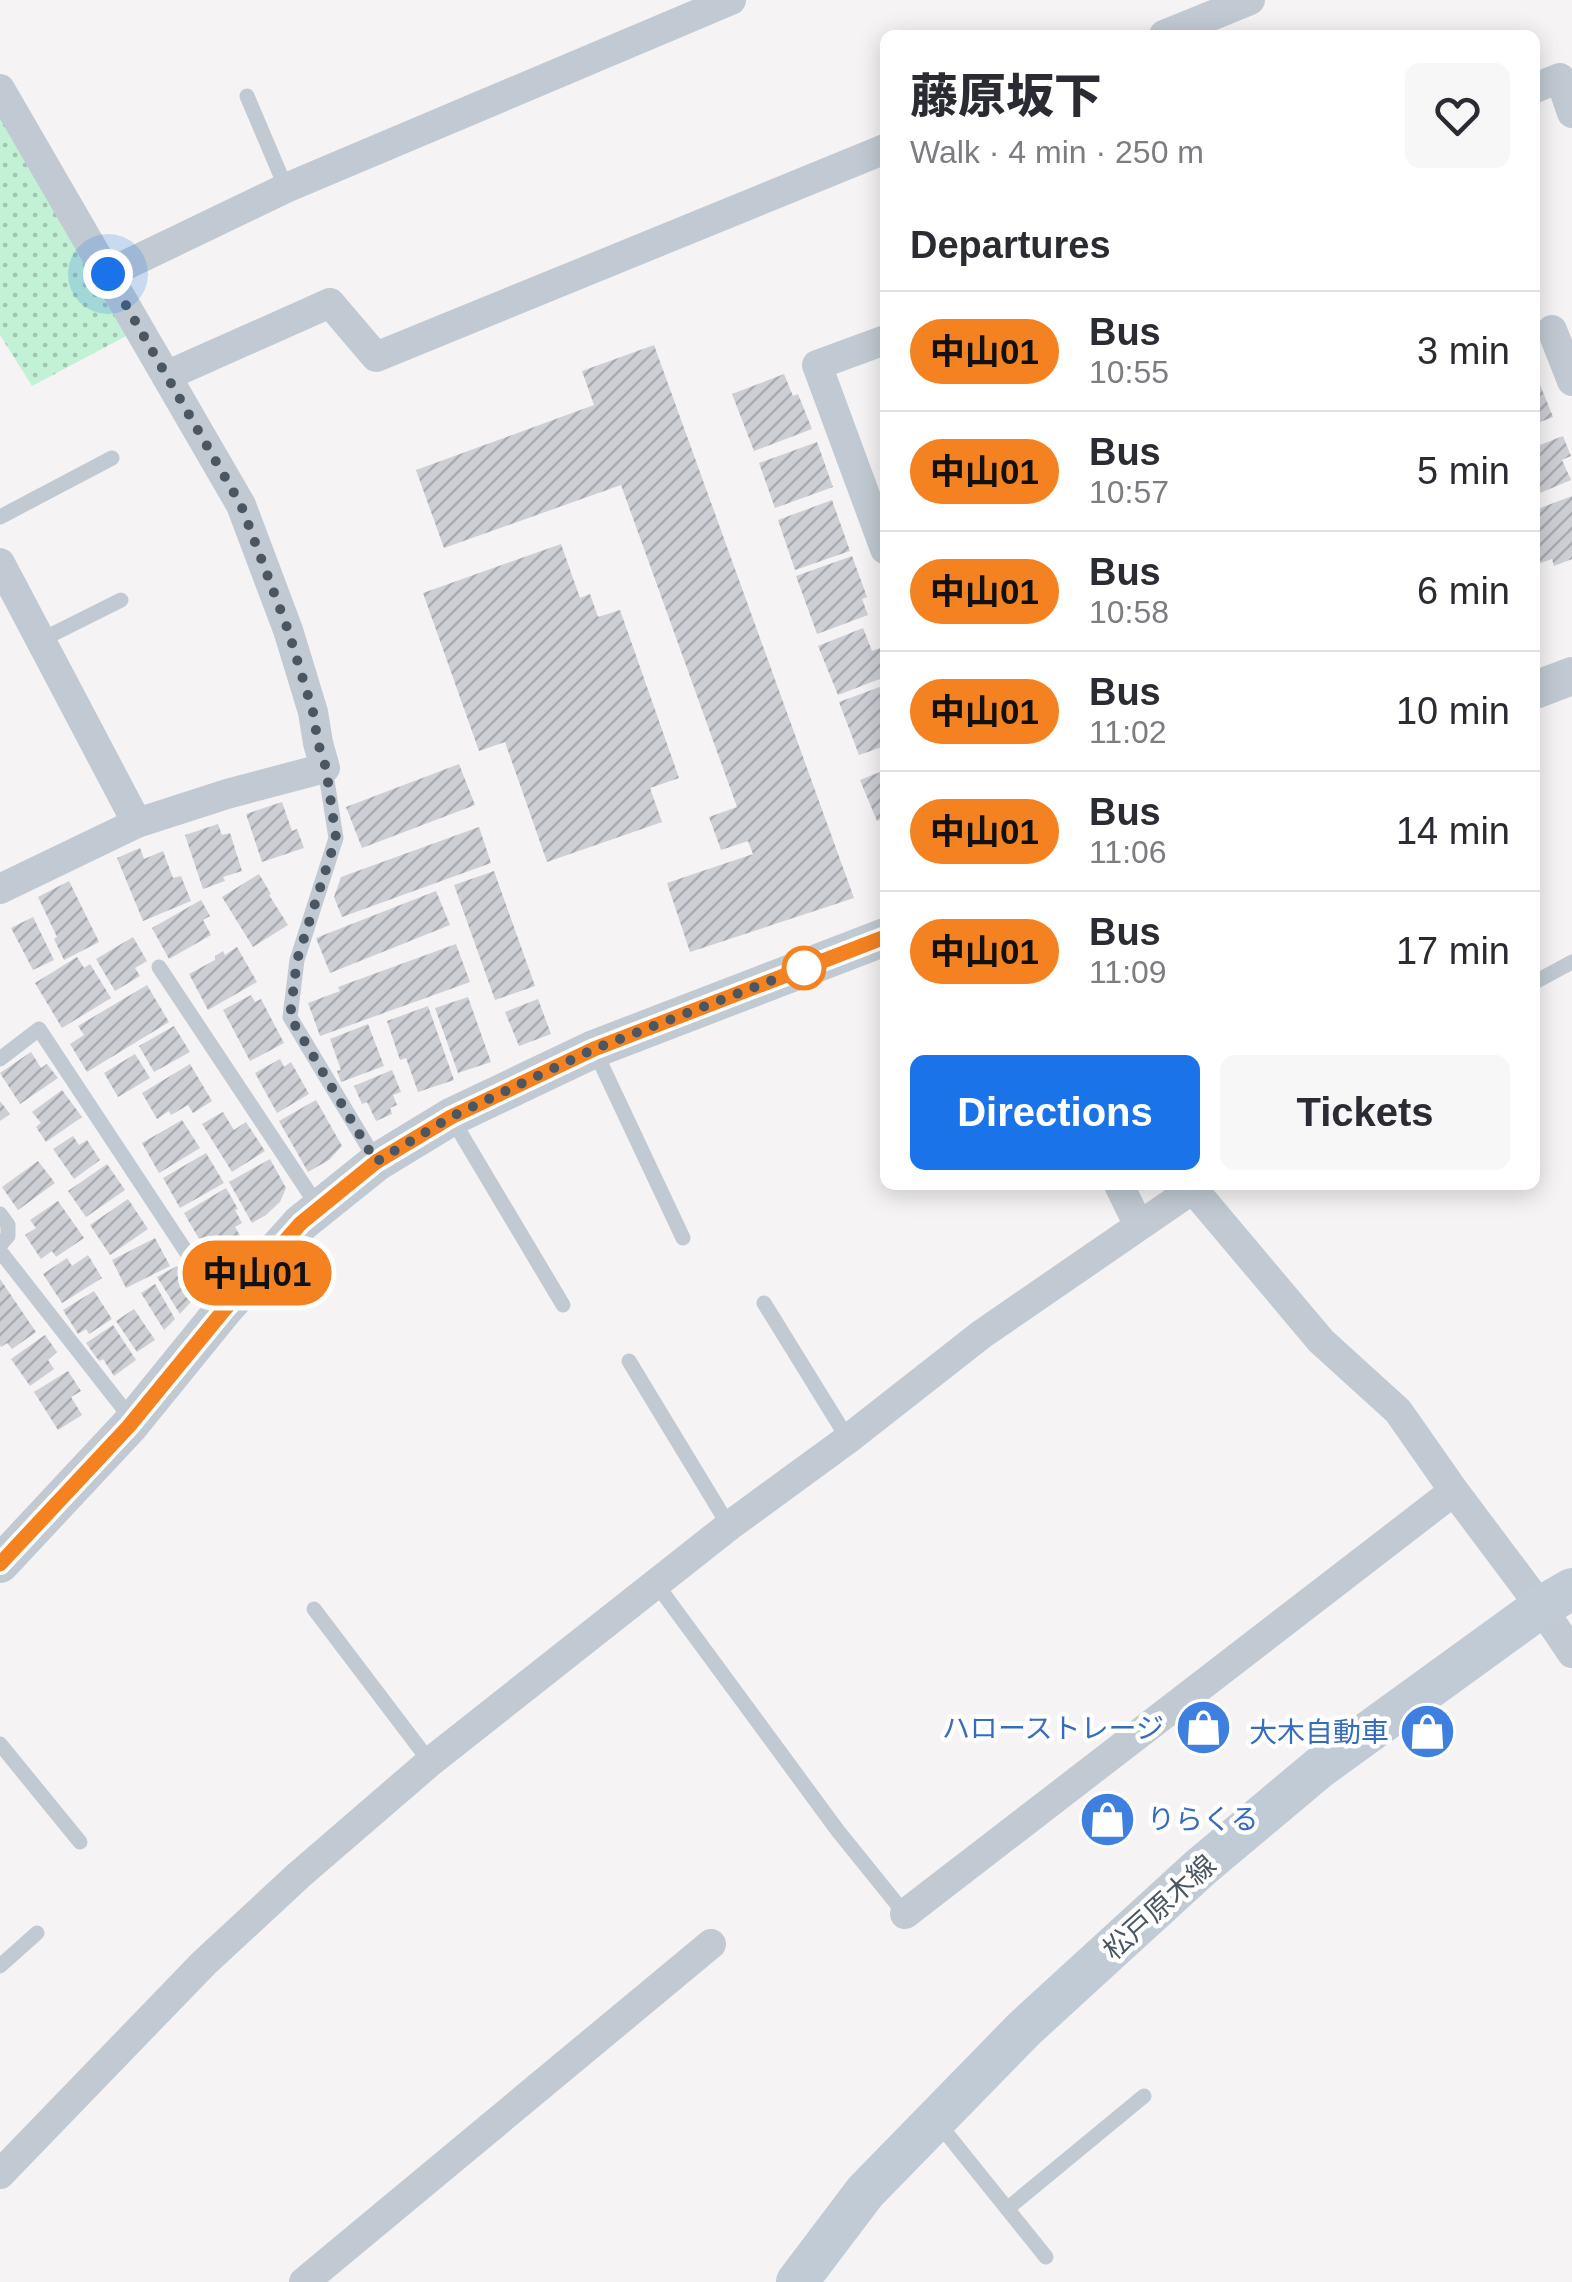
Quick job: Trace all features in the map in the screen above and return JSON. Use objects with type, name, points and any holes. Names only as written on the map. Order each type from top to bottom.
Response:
[{"type":"main road","name":"松戸原木線","points":[[797,2282],[864,2192],[1024,2030],[1230,1842],[1319,1768],[1557,1598]]},
{"type":"street","points":[[108,274],[286,188],[732,0]]},
{"type":"street","points":[[1176,30],[1250,0]]},
{"type":"street","points":[[1540,86],[1560,78],[1572,113]]},
{"type":"street","points":[[0,89],[241,505],[288,630],[326,768],[137,823],[0,889]]},
{"type":"street","points":[[166,376],[330,303],[376,358],[880,151]]},
{"type":"street","points":[[1553,330],[1572,381]]},
{"type":"street","points":[[880,342],[817,366],[880,536]]},
{"type":"street","points":[[0,563],[137,823]]},
{"type":"street","points":[[0,1564],[134,1421],[301,1223],[376,1162],[451,1117],[594,1049],[880,939]]},
{"type":"street","points":[[1121,1190],[1139,1226]]},
{"type":"street","points":[[0,2174],[204,1963],[299,1874],[430,1762],[729,1526],[982,1334],[1192,1190]]},
{"type":"street","points":[[1198,1190],[1321,1341],[1398,1411],[1454,1492],[1557,1598],[1572,1653]]},
{"type":"street","points":[[904,1914],[1454,1492]]},
{"type":"street","points":[[304,2282],[710,1944]]},
{"type":"lane","points":[[247,96],[286,188]]},
{"type":"lane","points":[[0,517],[112,458]]},
{"type":"lane","points":[[41,640],[120,600]]},
{"type":"lane","points":[[326,768],[336,838],[297,960],[290,1017],[376,1162]]},
{"type":"lane","points":[[1540,979],[1572,962]]},
{"type":"lane","points":[[159,968],[319,1208]]},
{"type":"lane","points":[[0,1059],[40,1029],[224,1310]]},
{"type":"lane","points":[[594,1049],[683,1238]]},
{"type":"lane","points":[[451,1117],[563,1304]]},
{"type":"lane","points":[[0,1214],[8,1224],[8,1236],[0,1248],[134,1421]]},
{"type":"lane","points":[[764,1303],[848,1439]]},
{"type":"lane","points":[[629,1361],[729,1526]]},
{"type":"lane","points":[[657,1585],[838,1832],[904,1914]]},
{"type":"lane","points":[[314,1609],[430,1762]]},
{"type":"lane","points":[[0,1744],[80,1842]]},
{"type":"lane","points":[[0,1966],[37,1933]]},
{"type":"lane","points":[[1006,2209],[1144,2096]]},
{"type":"lane","points":[[936,2120],[1046,2257]]},
{"type":"green space","points":[[0,116],[130,334],[32,386],[0,335]]},
{"type":"building","points":[[654,345],[854,898],[690,952],[667,883],[753,854],[748,841],[721,850],[709,817],[737,807],[621,485],[444,548],[416,470],[594,405],[582,371]]},
{"type":"building","points":[[784,374],[793,396],[798,394],[812,429],[754,451],[732,394]]},
{"type":"building","points":[[1540,384],[1553,417],[1540,422]]},
{"type":"building","points":[[1563,436],[1571,456],[1562,460],[1571,480],[1540,493],[1540,445]]},
{"type":"building","points":[[817,442],[833,487],[775,508],[759,463]]},
{"type":"building","points":[[1572,496],[1572,559],[1554,566],[1552,559],[1540,563],[1540,508]]},
{"type":"building","points":[[832,500],[850,551],[795,570],[778,520]]},
{"type":"building","points":[[561,544],[580,598],[590,594],[598,617],[620,610],[679,778],[650,788],[662,822],[547,862],[505,742],[479,751],[423,593]]},
{"type":"building","points":[[852,556],[867,597],[862,599],[868,615],[817,634],[796,576]]},
{"type":"building","points":[[863,628],[872,651],[880,648],[880,679],[838,695],[818,646]]},
{"type":"building","points":[[880,687],[880,748],[859,755],[839,702]]},
{"type":"building","points":[[459,764],[475,805],[362,848],[346,807]]},
{"type":"building","points":[[880,772],[877,821],[860,780]]},
{"type":"building","points":[[282,802],[292,831],[297,829],[304,848],[262,862],[246,814]]},
{"type":"building","points":[[218,824],[222,835],[230,833],[242,871],[203,889],[185,835]]},
{"type":"building","points":[[479,827],[491,863],[342,917],[334,897],[341,877]]},
{"type":"building","points":[[140,848],[144,859],[163,851],[173,878],[181,876],[191,901],[143,921],[117,858]]},
{"type":"building","points":[[494,871],[535,986],[495,1000],[454,885]]},
{"type":"building","points":[[259,874],[288,925],[253,947],[222,897]]},
{"type":"building","points":[[69,881],[99,942],[64,960],[38,897]]},
{"type":"building","points":[[436,891],[450,925],[330,973],[316,938]]},
{"type":"building","points":[[201,900],[210,916],[203,920],[211,935],[169,959],[152,928]]},
{"type":"building","points":[[33,917],[54,960],[33,970],[11,928]]},
{"type":"building","points":[[133,937],[147,961],[135,968],[140,976],[115,991],[96,959]]},
{"type":"building","points":[[456,944],[470,982],[320,1036],[308,1003],[340,991],[338,987]]},
{"type":"building","points":[[237,947],[257,982],[208,1010],[189,974],[223,951],[225,955]]},
{"type":"building","points":[[77,957],[84,968],[90,964],[111,998],[62,1028],[35,983]]},
{"type":"building","points":[[147,985],[169,1022],[87,1072],[70,1044],[84,1035],[78,1026]]},
{"type":"building","points":[[251,995],[255,1002],[261,999],[284,1043],[250,1061],[223,1010]]},
{"type":"building","points":[[468,997],[491,1062],[458,1073],[435,1008]]},
{"type":"building","points":[[538,999],[551,1034],[519,1046],[505,1012]]},
{"type":"building","points":[[428,1006],[454,1080],[418,1092],[406,1058],[400,1060],[387,1021]]},
{"type":"building","points":[[368,1024],[384,1066],[341,1082],[330,1039]]},
{"type":"building","points":[[174,1026],[190,1052],[154,1072],[139,1046]]},
{"type":"building","points":[[31,1052],[41,1068],[47,1064],[58,1078],[20,1104],[0,1073]]},
{"type":"building","points":[[135,1054],[150,1078],[118,1097],[104,1073]]},
{"type":"building","points":[[280,1059],[284,1067],[291,1062],[309,1094],[277,1113],[255,1073]]},
{"type":"building","points":[[190,1064],[212,1101],[193,1113],[188,1105],[157,1119],[142,1093]]},
{"type":"building","points":[[392,1070],[401,1092],[393,1095],[397,1105],[390,1108],[392,1114],[376,1121],[354,1086]]},
{"type":"building","points":[[62,1090],[82,1117],[46,1142],[36,1127],[41,1123],[32,1112]]},
{"type":"building","points":[[316,1100],[342,1146],[329,1160],[308,1172],[279,1121]]},
{"type":"building","points":[[0,1101],[10,1114],[0,1121]]},
{"type":"building","points":[[223,1112],[234,1130],[246,1122],[265,1151],[232,1172],[202,1124]]},
{"type":"building","points":[[182,1120],[200,1148],[159,1173],[142,1143]]},
{"type":"building","points":[[73,1136],[79,1145],[87,1140],[100,1160],[74,1179],[53,1149]]},
{"type":"building","points":[[206,1153],[224,1183],[180,1208],[163,1178]]},
{"type":"building","points":[[270,1159],[286,1188],[280,1202],[252,1223],[229,1182]]},
{"type":"building","points":[[38,1161],[55,1183],[18,1210],[2,1187]]},
{"type":"building","points":[[107,1164],[125,1190],[86,1217],[68,1191]]},
{"type":"building","points":[[226,1188],[238,1209],[235,1210],[242,1223],[235,1227],[241,1237],[209,1256],[184,1213]]},
{"type":"building","points":[[128,1199],[148,1229],[110,1255],[90,1225]]},
{"type":"building","points":[[58,1201],[84,1238],[56,1257],[52,1251],[41,1259],[25,1235],[36,1228],[30,1220]]},
{"type":"building","points":[[155,1238],[170,1266],[126,1288],[112,1260]]},
{"type":"building","points":[[88,1255],[102,1278],[62,1303],[43,1274],[67,1258],[72,1266]]},
{"type":"building","points":[[177,1266],[197,1295],[180,1314],[157,1277]]},
{"type":"building","points":[[0,1279],[36,1332],[12,1349],[7,1343],[0,1345]]},
{"type":"building","points":[[155,1284],[175,1319],[164,1330],[141,1293]]},
{"type":"building","points":[[94,1291],[112,1319],[89,1334],[86,1329],[78,1334],[63,1310]]},
{"type":"building","points":[[134,1309],[155,1340],[137,1352],[116,1321]]},
{"type":"building","points":[[113,1325],[136,1360],[114,1376],[86,1343]]},
{"type":"building","points":[[45,1335],[57,1352],[48,1360],[54,1369],[30,1386],[11,1359]]},
{"type":"building","points":[[68,1371],[81,1391],[71,1397],[82,1415],[58,1430],[34,1392]]},
{"type":"bus line","name":"中山01","points":[[0,1564],[129,1426],[301,1223],[376,1162],[451,1117],[594,1049],[880,939]]},
{"type":"place","name":"ハローストレージ","points":[[1203,1728]]},
{"type":"place","name":"大木自動車","points":[[1428,1732]]},
{"type":"place","name":"りらくる","points":[[1108,1819]]},
{"type":"route","points":[[108,274],[241,505],[288,630],[313,712],[336,838],[297,960],[290,1017],[376,1162],[451,1117],[594,1049],[804,968]]}]
